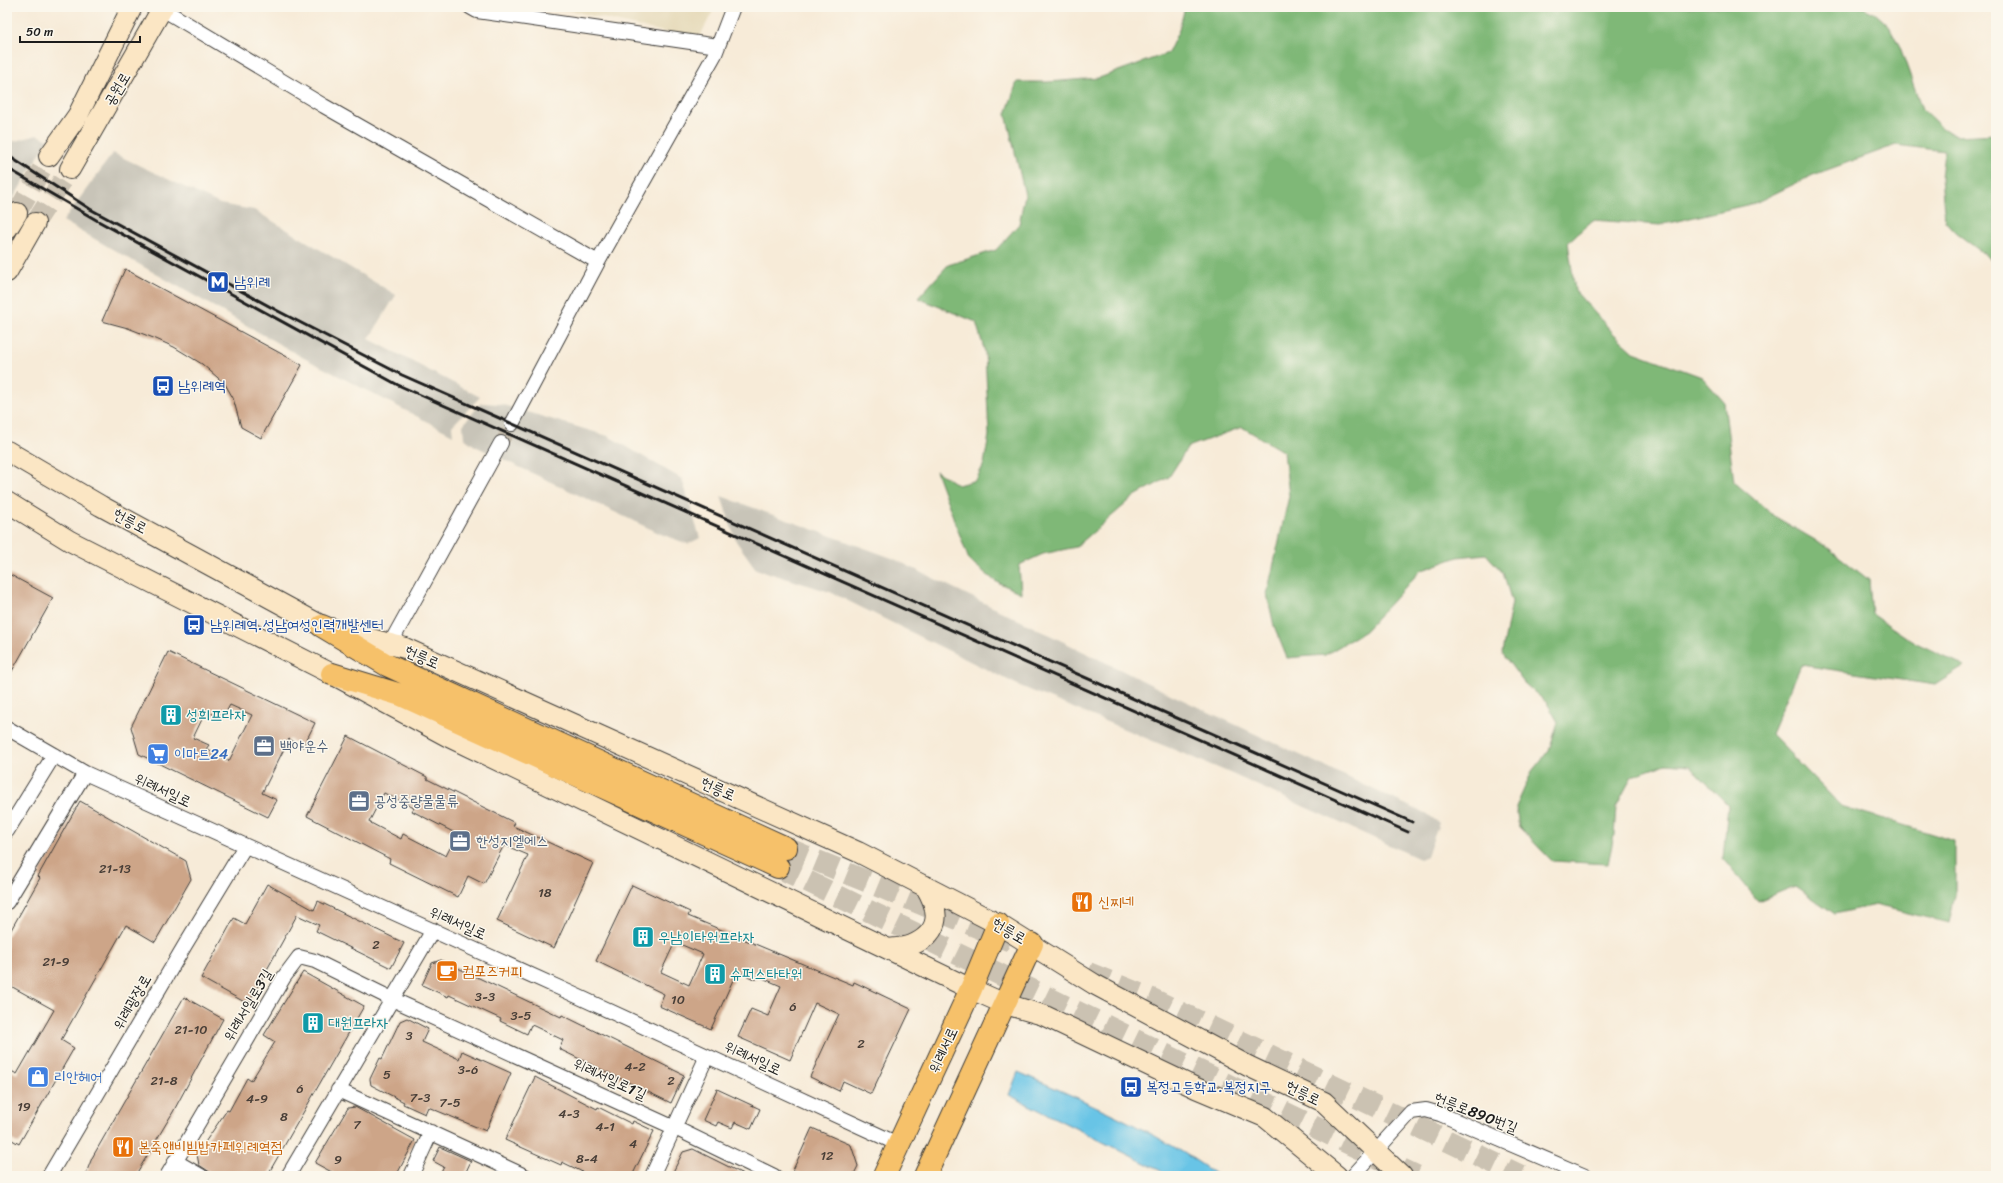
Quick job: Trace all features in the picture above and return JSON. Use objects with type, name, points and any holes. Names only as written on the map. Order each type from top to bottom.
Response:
[{"type":"main road","name":"공원로","points":[[49,156],[78,115],[132,7]]},
{"type":"main road","name":"공원로","points":[[70,169],[161,8]]},
{"type":"main road","points":[[7,272],[35,223]]},
{"type":"main road","name":"헌릉로","points":[[7,451],[101,506],[322,626],[405,648],[858,852],[925,886],[998,924],[1094,984],[1138,1009],[1248,1066],[1324,1102],[1402,1176]]},
{"type":"main road","points":[[7,502],[70,541],[332,674],[395,710],[447,736],[971,989],[1005,1004],[1043,1015],[1196,1088],[1265,1117],[1337,1176]]},
{"type":"main road","points":[[322,626],[388,665],[782,858],[407,698],[332,674]]},
{"type":"main road","points":[[888,949],[912,945],[932,931],[936,922],[934,901],[925,886]]},
{"type":"main road","name":"위례서로","points":[[884,1176],[971,989],[998,924]]},
{"type":"main road","points":[[925,1176],[1032,944]]},
{"type":"street","points":[[470,7],[477,11],[718,46]]},
{"type":"street","points":[[512,424],[598,262],[718,46],[733,7]]},
{"type":"street","points":[[161,8],[329,109],[598,262]]},
{"type":"street","points":[[390,644],[502,443]]},
{"type":"street","name":"위례서일로","points":[[7,728],[85,773],[433,930],[898,1144]]},
{"type":"street","points":[[7,831],[54,756]]},
{"type":"street","points":[[7,902],[85,773]]},
{"type":"street","name":"위례광장로","points":[[49,1176],[245,846]]},
{"type":"street","points":[[288,1176],[433,930]]},
{"type":"street","name":"위례서일로3길","points":[[167,1176],[284,977],[299,957],[315,961],[392,999],[530,1062]]},
{"type":"street","points":[[652,1176],[707,1056]]},
{"type":"street","name":"위례서일로1길","points":[[530,1062],[774,1176]]},
{"type":"street","points":[[338,1090],[525,1176]]},
{"type":"street","name":"헌릉로890번길","points":[[1353,1176],[1412,1112],[1426,1110],[1440,1114],[1585,1176]]},
{"type":"street","points":[[411,1176],[431,1132]]},
{"type":"street","points":[[175,1161],[201,1176]]},
{"type":"shaded area","points":[[555,7],[715,7],[698,40]]},
{"type":"shaded area","points":[[38,135],[48,140],[10,204],[7,202],[7,143]]},
{"type":"shaded area","points":[[113,153],[220,204],[254,210],[396,295],[369,339],[480,397],[452,426],[453,435],[302,357],[63,221]]},
{"type":"shaded area","points":[[481,403],[500,404],[608,436],[682,479],[700,538],[688,544],[661,534],[475,446],[464,438],[463,425]]},
{"type":"shaded area","points":[[721,496],[892,558],[1166,692],[1430,816],[1439,823],[1427,856],[1420,859],[1223,770],[1020,686],[830,592],[756,569],[736,541]]},
{"type":"green space","points":[[1185,7],[1862,7],[1876,14],[1889,26],[1900,47],[1922,109],[1941,127],[1955,136],[1996,134],[1996,263],[1955,232],[1945,221],[1941,178],[1944,151],[1896,145],[1813,175],[1755,203],[1660,225],[1593,220],[1568,242],[1575,291],[1614,334],[1634,352],[1702,377],[1724,402],[1734,482],[1774,516],[1827,547],[1869,580],[1872,614],[1912,641],[1965,666],[1935,685],[1801,665],[1771,734],[1841,806],[1955,841],[1955,895],[1949,923],[1875,905],[1835,914],[1795,886],[1758,901],[1723,858],[1728,805],[1690,766],[1666,764],[1632,776],[1616,807],[1614,835],[1608,864],[1552,861],[1519,827],[1516,807],[1532,771],[1549,750],[1558,722],[1547,703],[1524,683],[1502,653],[1512,602],[1503,573],[1486,554],[1458,557],[1420,571],[1365,631],[1325,655],[1287,658],[1274,626],[1267,594],[1289,496],[1284,452],[1242,427],[1188,447],[1169,477],[1135,496],[1076,547],[1043,554],[1019,565],[1021,593],[995,581],[969,560],[936,471],[958,485],[976,480],[984,464],[989,435],[985,352],[976,322],[918,298],[948,265],[996,250],[1019,224],[1025,195],[1006,114],[1017,82],[1048,82],[1099,78],[1168,53],[1179,30]]},
{"type":"water","points":[[1018,1072],[1096,1106],[1146,1131],[1195,1160],[1218,1176],[1171,1176],[1009,1095]]},
{"type":"building","points":[[125,269],[302,365],[261,438],[241,427],[233,398],[225,384],[202,364],[174,347],[156,339],[128,328],[102,321]]},
{"type":"building","points":[[7,573],[53,598],[7,680]]},
{"type":"building","points":[[168,652],[315,723],[303,747],[289,739],[262,793],[277,800],[268,817],[139,754],[131,727]],"holes":[[[230,705],[252,715],[229,761],[206,749],[209,745],[193,738],[206,711],[222,719]]]},
{"type":"building","points":[[348,736],[427,777],[427,779],[515,823],[513,826],[593,863],[554,948],[497,921],[528,855],[504,845],[484,884],[468,876],[458,897],[389,863],[390,859],[307,816]],"holes":[[[384,793],[414,808],[412,811],[457,834],[446,856],[403,834],[401,839],[369,822]]]},
{"type":"building","points":[[80,801],[186,861],[191,879],[155,942],[126,925],[61,1040],[74,1048],[19,1144],[7,1137],[7,1069],[17,1074],[54,1010],[7,984],[7,937],[40,878],[38,876]]},
{"type":"building","points":[[267,884],[314,910],[318,901],[404,943],[391,968],[316,931],[319,925],[297,915],[248,1004],[201,978],[234,918],[245,924]]},
{"type":"building","points":[[632,885],[690,912],[688,916],[853,985],[854,982],[911,1009],[871,1094],[843,1081],[839,1091],[810,1077],[839,1014],[815,1003],[790,1060],[738,1037],[751,1009],[768,1016],[781,986],[758,976],[756,980],[737,971],[711,1029],[659,1006],[664,994],[596,961]],"holes":[[[675,942],[703,954],[689,985],[661,972]]]},
{"type":"building","points":[[441,960],[561,1017],[562,1015],[684,1075],[671,1103],[559,1049],[563,1040],[534,1026],[531,1025],[527,1034],[500,1021],[501,1019],[449,995],[448,997],[422,985],[432,963]]},
{"type":"building","points":[[303,972],[364,1006],[267,1176],[216,1176],[199,1165],[197,1154],[227,1110],[229,1111],[247,1078],[251,1081],[275,1042],[264,1035]]},
{"type":"building","points":[[184,997],[223,1019],[173,1112],[135,1176],[85,1176],[92,1158]]},
{"type":"building","points":[[407,1018],[428,1029],[422,1042],[459,1059],[462,1051],[511,1073],[486,1131],[428,1107],[425,1114],[403,1104],[404,1102],[371,1085],[370,1079],[380,1058],[382,1059],[400,1021]]},
{"type":"building","points":[[535,1077],[597,1109],[598,1107],[632,1124],[633,1121],[654,1131],[632,1176],[591,1176],[562,1162],[561,1165],[505,1140]]},
{"type":"building","points":[[717,1089],[760,1109],[751,1129],[735,1122],[732,1128],[718,1122],[716,1126],[703,1120]]},
{"type":"building","points":[[355,1107],[415,1140],[396,1176],[339,1176],[315,1163],[348,1108]]},
{"type":"building","points":[[812,1128],[851,1145],[858,1166],[853,1176],[806,1176],[793,1170]]},
{"type":"building","points":[[440,1147],[471,1161],[464,1176],[439,1176],[444,1167],[433,1161]]},
{"type":"building","points":[[693,1149],[747,1176],[681,1176],[673,1172],[683,1152]]},
{"type":"tunnel","points":[[17,213],[49,156]]},
{"type":"tunnel","points":[[35,223],[70,169]]},
{"type":"tunnel","points":[[501,443],[512,424]]},
{"type":"tunnel","points":[[786,848],[1011,941]]},
{"type":"tunnel","points":[[778,867],[1416,1176]]},
{"type":"tunnel","points":[[1088,973],[1152,999],[1521,1176]]},
{"type":"railway","points":[[7,155],[90,209],[278,311],[402,375],[1412,822]]},
{"type":"railway","points":[[7,168],[98,221],[398,385],[1408,832]]},
{"type":"place","name":"남위례","points":[[218,282]]},
{"type":"place","name":"남위례역","points":[[163,386]]},
{"type":"place","name":"남위례역.성남여성인력개발센터","points":[[194,625]]},
{"type":"place","name":"성희프라자","points":[[171,715]]},
{"type":"place","name":"백야운수","points":[[264,746]]},
{"type":"place","name":"이마트24","points":[[158,754]]},
{"type":"place","name":"공성중량물물류","points":[[359,801]]},
{"type":"place","name":"한성지엘에스","points":[[460,841]]},
{"type":"place","name":"신찌네","points":[[1082,902]]},
{"type":"place","name":"우남이타워프라자","points":[[643,937]]},
{"type":"place","name":"컴포즈커피","points":[[447,971]]},
{"type":"place","name":"슈퍼스타타워","points":[[715,974]]},
{"type":"place","name":"대원프라자","points":[[313,1023]]},
{"type":"place","name":"리안헤어","points":[[38,1077]]},
{"type":"place","name":"복정고등학교.복정지구","points":[[1131,1087]]},
{"type":"place","name":"본죽앤비빔밥카페위례역점","points":[[123,1147]]}]
